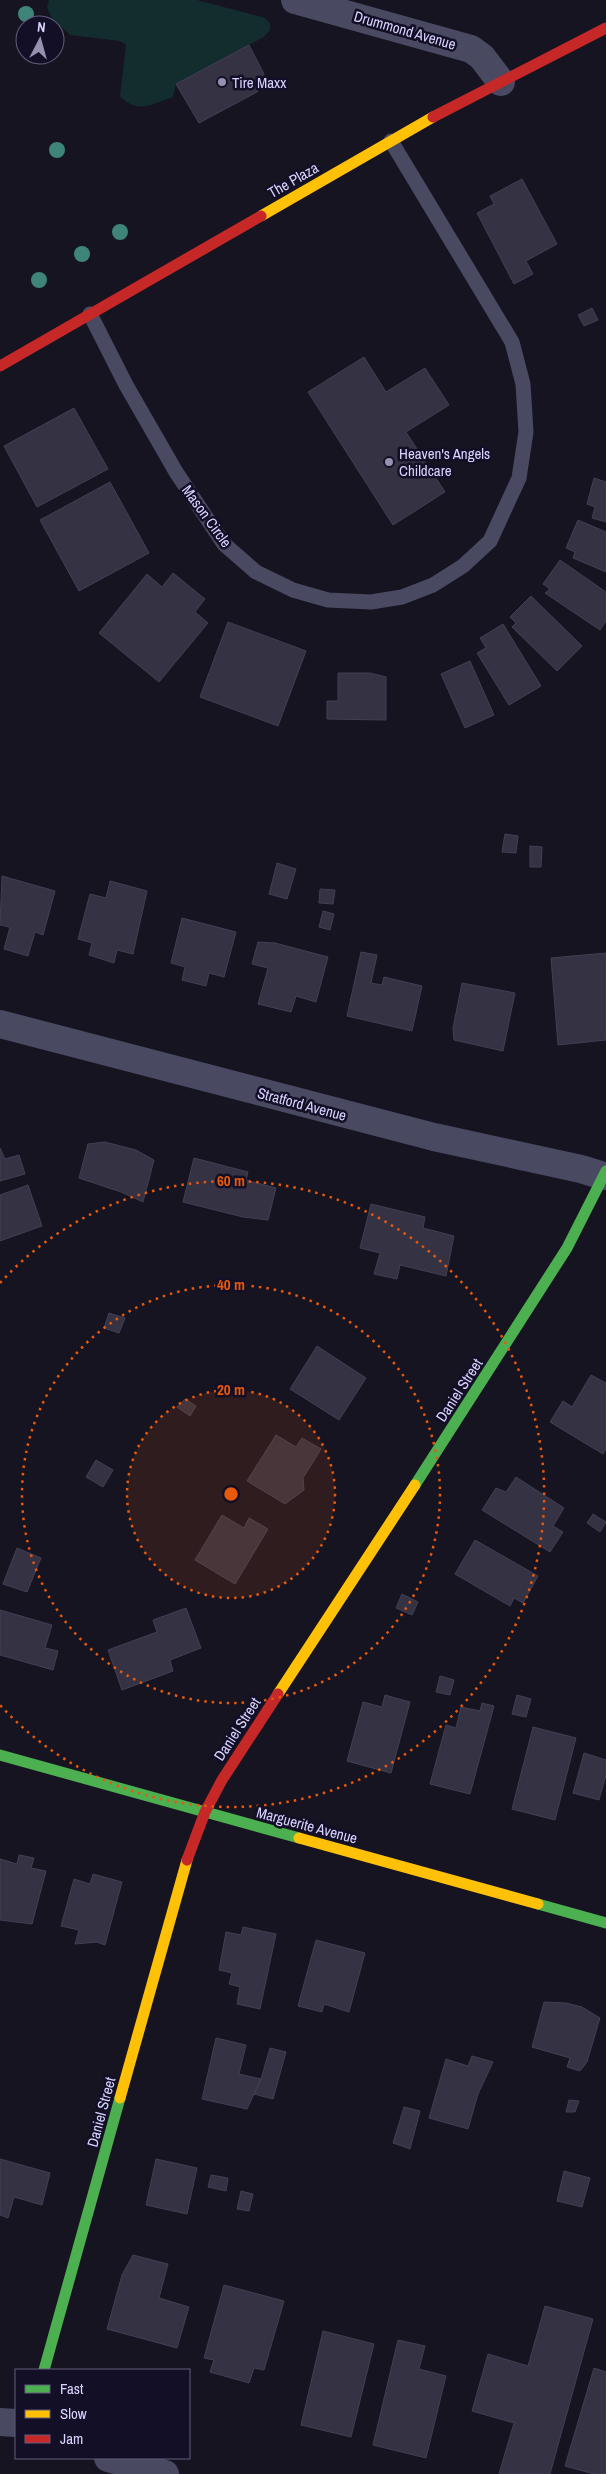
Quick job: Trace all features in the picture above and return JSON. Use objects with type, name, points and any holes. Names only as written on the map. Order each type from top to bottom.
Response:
[{"type":"street","name":"Drummond Avenue","points":[[295,0],[471,49],[482,57],[501,82]]},
{"type":"street","name":"The Plaza","points":[[0,366],[391,141],[606,28]]},
{"type":"street","name":"Stratford Avenue","points":[[0,1024],[434,1137],[605,1175]]},
{"type":"street","name":"Daniel Street","points":[[44,2369],[187,1859],[204,1812],[222,1780],[522,1321],[567,1248],[605,1175]]},
{"type":"street","name":"Marguerite Avenue","points":[[0,1755],[606,1922]]},
{"type":"street","points":[[0,2422],[15,2423]]},
{"type":"street","points":[[112,2459],[165,2474]]},
{"type":"lane","name":"Mason Circle","points":[[90,314],[126,385],[176,472],[224,544],[256,572],[293,590],[328,600],[371,602],[402,597],[433,585],[463,566],[490,541],[519,478],[526,432],[523,384],[512,342],[391,141]]},
{"type":"green space","points":[[49,0],[197,0],[265,18],[270,23],[270,30],[264,37],[176,84],[173,97],[152,105],[139,107],[127,102],[120,96],[126,45],[120,41],[70,35],[65,30],[65,15],[50,15],[47,7]]},
{"type":"building","name":"Tire Maxx","points":[[249,45],[264,74],[261,86],[257,92],[199,123],[176,84]]},
{"type":"building","points":[[522,179],[557,244],[526,261],[533,274],[514,284],[477,213],[494,204],[490,196]]},
{"type":"building","points":[[592,308],[598,320],[584,326],[578,315]]},
{"type":"building","name":"Heaven's Angels Childcare","points":[[364,357],[386,392],[425,368],[449,405],[406,432],[445,492],[393,525],[308,392]]},
{"type":"building","points":[[74,408],[108,469],[37,507],[4,446]]},
{"type":"building","points":[[594,478],[606,482],[606,522],[592,518],[595,507],[587,504]]},
{"type":"building","points":[[110,482],[149,553],[79,591],[40,520]]},
{"type":"building","points":[[578,520],[606,532],[606,572],[573,558],[575,552],[566,548]]},
{"type":"building","points":[[560,560],[606,592],[606,621],[600,630],[545,593],[550,589],[543,584]]},
{"type":"building","points":[[173,573],[205,599],[195,612],[208,623],[159,682],[99,633],[147,574],[162,587]]},
{"type":"building","points":[[531,596],[582,646],[557,671],[512,627],[516,623],[510,617]]},
{"type":"building","points":[[228,622],[306,651],[278,726],[200,697]]},
{"type":"building","points":[[503,624],[541,686],[509,705],[477,653],[486,648],[480,638]]},
{"type":"building","points":[[470,661],[494,715],[465,728],[441,674]]},
{"type":"building","points":[[338,673],[370,673],[386,677],[386,720],[327,719],[327,701],[338,701]]},
{"type":"building","points":[[505,834],[518,836],[516,853],[502,852]]},
{"type":"building","points":[[530,846],[542,847],[541,867],[530,867]]},
{"type":"building","points":[[277,863],[296,869],[287,899],[269,894]]},
{"type":"building","points":[[2,876],[55,891],[43,935],[35,932],[28,956],[4,949],[10,927],[0,925]]},
{"type":"building","points":[[110,881],[147,891],[133,954],[117,950],[114,963],[89,955],[92,943],[78,939],[90,894],[106,898]]},
{"type":"building","points":[[320,889],[335,890],[333,904],[319,903]]},
{"type":"building","points":[[323,911],[334,914],[330,930],[319,927]]},
{"type":"building","points":[[182,918],[236,932],[224,977],[209,973],[206,986],[182,980],[185,967],[171,963]]},
{"type":"building","points":[[258,942],[275,943],[328,957],[316,1002],[296,996],[291,1012],[258,1004],[268,968],[252,964]]},
{"type":"building","points":[[361,952],[377,955],[371,983],[382,985],[384,977],[422,986],[412,1031],[347,1016]]},
{"type":"building","points":[[606,953],[606,1040],[558,1045],[551,958]]},
{"type":"building","points":[[462,983],[515,993],[503,1051],[454,1040],[453,1028]]},
{"type":"building","points":[[105,1142],[136,1150],[154,1160],[143,1202],[121,1192],[79,1178],[88,1144]]},
{"type":"building","points":[[0,1148],[5,1159],[19,1155],[25,1174],[0,1181]]},
{"type":"building","points":[[194,1158],[248,1172],[246,1180],[276,1188],[268,1220],[243,1217],[183,1202]]},
{"type":"building","points":[[28,1185],[42,1226],[0,1241],[0,1195]]},
{"type":"building","points":[[371,1204],[425,1217],[423,1228],[454,1236],[446,1276],[400,1265],[397,1279],[374,1274],[380,1253],[360,1248]]},
{"type":"building","points":[[109,1313],[125,1318],[119,1333],[104,1328]]},
{"type":"building","points":[[317,1346],[366,1378],[339,1420],[290,1389]]},
{"type":"building","points":[[591,1375],[606,1383],[606,1449],[603,1454],[550,1422],[563,1401],[572,1407]]},
{"type":"building","points":[[185,1399],[196,1406],[190,1416],[177,1407]]},
{"type":"building","points":[[276,1435],[296,1447],[302,1438],[321,1449],[303,1478],[304,1490],[285,1504],[247,1481]]},
{"type":"building","points":[[96,1460],[113,1470],[103,1487],[86,1477]]},
{"type":"building","points":[[516,1477],[564,1508],[553,1526],[563,1532],[550,1552],[482,1510],[496,1488],[506,1492]]},
{"type":"building","points":[[593,1514],[606,1522],[600,1532],[587,1523]]},
{"type":"building","points":[[222,1515],[244,1528],[249,1518],[268,1529],[235,1584],[195,1560]]},
{"type":"building","points":[[475,1540],[538,1576],[523,1603],[514,1598],[510,1606],[455,1574]]},
{"type":"building","points":[[17,1548],[41,1558],[27,1592],[3,1584]]},
{"type":"building","points":[[402,1594],[418,1602],[412,1615],[396,1608]]},
{"type":"building","points":[[186,1608],[201,1648],[170,1660],[173,1671],[122,1690],[108,1650],[157,1632],[153,1620]]},
{"type":"building","points":[[0,1610],[52,1625],[45,1648],[58,1651],[53,1670],[0,1655]]},
{"type":"building","points":[[440,1676],[454,1680],[450,1695],[436,1692]]},
{"type":"building","points":[[385,1695],[410,1702],[391,1773],[347,1761],[363,1702],[382,1707]]},
{"type":"building","points":[[517,1695],[531,1699],[526,1717],[512,1714]]},
{"type":"building","points":[[482,1703],[494,1706],[470,1794],[430,1784],[446,1725],[456,1728],[461,1707],[480,1711]]},
{"type":"building","points":[[533,1727],[576,1738],[555,1820],[512,1809]]},
{"type":"building","points":[[584,1753],[606,1760],[606,1775],[599,1800],[573,1793]]},
{"type":"building","points":[[19,1855],[34,1858],[31,1868],[46,1871],[32,1924],[0,1920],[0,1859],[17,1864]]},
{"type":"building","points":[[93,1874],[122,1882],[105,1945],[97,1942],[75,1944],[79,1930],[61,1926],[74,1879],[90,1884]]},
{"type":"building","points":[[243,1927],[276,1934],[260,2009],[237,2004],[240,1987],[229,1984],[232,1973],[219,1970],[226,1932],[241,1935]]},
{"type":"building","points":[[316,1940],[365,1953],[349,2012],[324,2004],[322,2012],[298,2006]]},
{"type":"building","points":[[544,2002],[566,2003],[582,2007],[600,2018],[587,2062],[580,2071],[567,2067],[570,2058],[532,2047]]},
{"type":"building","points":[[216,2038],[246,2045],[239,2074],[261,2079],[247,2109],[202,2099]]},
{"type":"building","points":[[270,2048],[286,2052],[273,2099],[254,2094],[261,2079]]},
{"type":"building","points":[[472,2056],[493,2062],[478,2094],[468,2129],[429,2118],[446,2059],[468,2066]]},
{"type":"building","points":[[569,2100],[579,2101],[575,2112],[566,2112]]},
{"type":"building","points":[[404,2107],[420,2111],[410,2149],[393,2143]]},
{"type":"building","points":[[0,2159],[50,2173],[42,2205],[14,2197],[8,2218],[0,2215]]},
{"type":"building","points":[[156,2159],[197,2168],[187,2214],[146,2205]]},
{"type":"building","points":[[564,2171],[590,2178],[582,2207],[557,2201]]},
{"type":"building","points":[[211,2175],[228,2178],[226,2191],[208,2187]]},
{"type":"building","points":[[241,2191],[253,2194],[249,2211],[237,2209]]},
{"type":"building","points":[[133,2255],[168,2264],[159,2298],[189,2307],[177,2348],[107,2329],[122,2275]]},
{"type":"building","points":[[224,2285],[284,2301],[264,2370],[254,2368],[249,2383],[210,2372],[214,2360],[204,2358]]},
{"type":"building","points":[[545,2306],[593,2319],[550,2474],[499,2474],[514,2423],[472,2411],[488,2354],[528,2366]]},
{"type":"building","points":[[323,2331],[374,2344],[351,2437],[301,2425]]},
{"type":"building","points":[[398,2340],[425,2346],[419,2369],[446,2376],[426,2458],[373,2445]]},
{"type":"building","points":[[594,2368],[606,2372],[606,2474],[594,2474],[565,2466]]},
{"type":"traffic: fast","points":[[415,1485],[567,1248],[606,1171]]},
{"type":"traffic: fast","points":[[0,1755],[299,1838]]},
{"type":"traffic: fast","points":[[538,1904],[606,1923]]},
{"type":"traffic: fast","points":[[44,2369],[120,2098]]},
{"type":"traffic: slow","points":[[261,216],[433,117]]},
{"type":"traffic: slow","points":[[278,1694],[415,1485]]},
{"type":"traffic: slow","points":[[299,1838],[538,1904]]},
{"type":"traffic: slow","points":[[120,2098],[187,1860]]},
{"type":"traffic: jam","points":[[433,117],[606,28]]},
{"type":"traffic: jam","points":[[0,366],[261,216]]},
{"type":"traffic: jam","points":[[187,1860],[205,1812],[222,1780],[278,1694]]},
{"type":"place","name":"Tire Maxx","points":[[222,82]]},
{"type":"place","name":"Heaven's Angels Childcare","points":[[389,462]]}]
